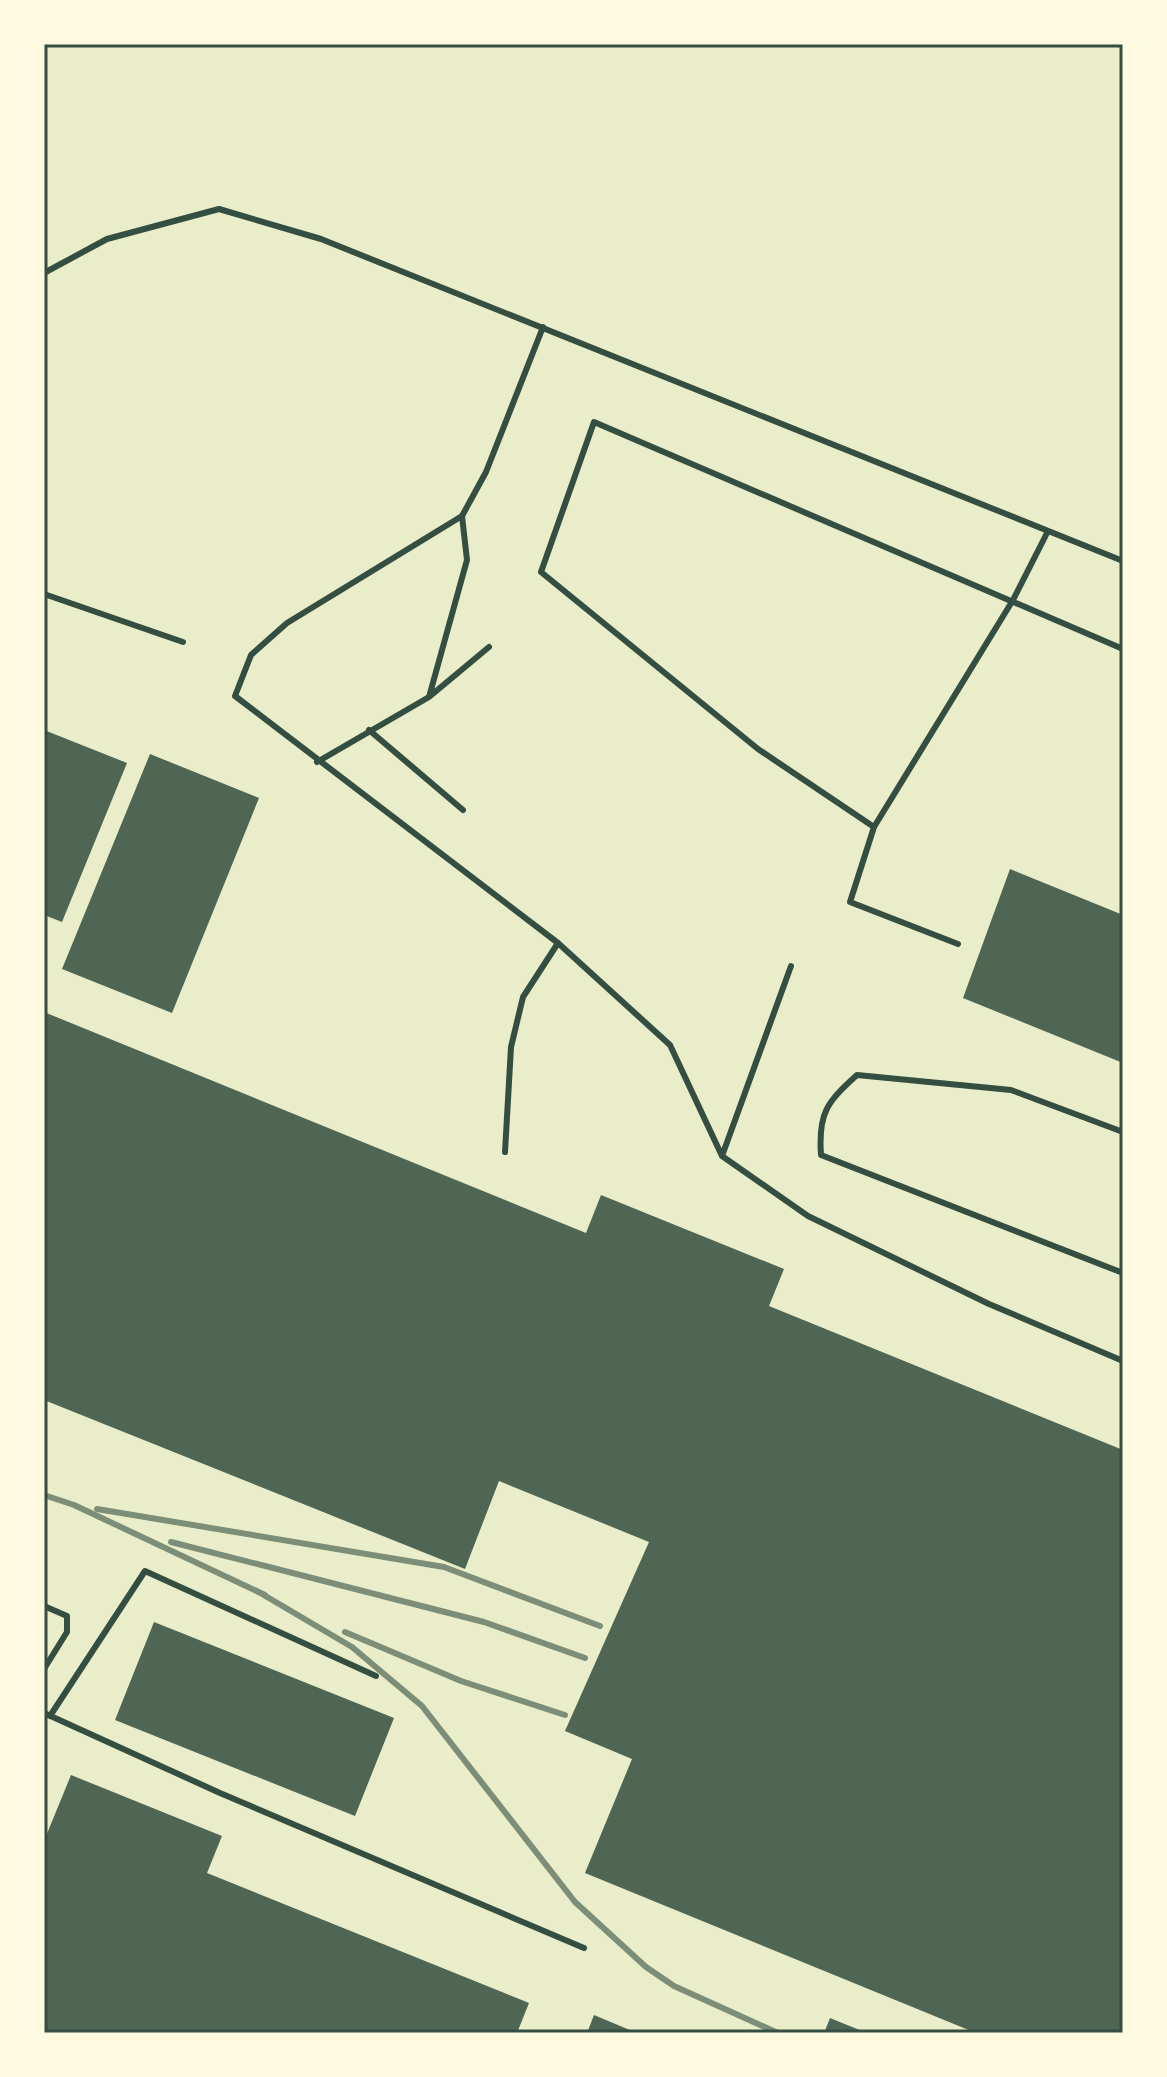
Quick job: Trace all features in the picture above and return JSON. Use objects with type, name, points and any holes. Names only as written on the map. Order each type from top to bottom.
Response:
[{"type":"lane","points":[[44,273],[107,239],[219,209],[321,239],[1123,561]]},
{"type":"lane","points":[[543,327],[486,472],[462,516],[287,623],[251,655],[235,696],[317,762],[558,943],[670,1045],[722,1156],[808,1216],[989,1304],[1123,1361]]},
{"type":"lane","points":[[874,827],[758,749],[541,572],[594,422],[1123,649]]},
{"type":"lane","points":[[429,697],[467,560],[462,516]]},
{"type":"lane","points":[[958,944],[850,902],[874,827],[1013,600],[1048,531]]},
{"type":"lane","points":[[44,594],[183,642]]},
{"type":"lane","points":[[317,762],[429,697],[489,647]]},
{"type":"lane","points":[[369,730],[463,810]]},
{"type":"lane","points":[[505,1152],[511,1047],[523,997],[558,943]]},
{"type":"lane","points":[[722,1156],[791,966]]},
{"type":"lane","points":[[1123,1132],[1011,1090],[857,1075],[831,1099],[819,1126],[821,1155],[1123,1273]]},
{"type":"lane","points":[[376,1676],[145,1571],[47,1714],[220,1793],[584,1948]]},
{"type":"lane","points":[[44,1606],[67,1616],[67,1632],[44,1669]]},
{"type":"building","points":[[44,730],[127,763],[62,922],[44,915]]},
{"type":"building","points":[[150,754],[259,798],[172,1013],[62,969]]},
{"type":"building","points":[[1010,869],[1123,915],[1123,1063],[963,998]]},
{"type":"building","points":[[44,1012],[586,1233],[601,1195],[784,1269],[769,1306],[1123,1450],[1123,2033],[976,2033],[585,1873],[632,1759],[565,1731],[649,1542],[499,1481],[465,1569],[44,1400]]},
{"type":"building","points":[[154,1622],[394,1718],[355,1816],[115,1720]]},
{"type":"building","points":[[71,1775],[222,1836],[207,1873],[529,2003],[517,2033],[44,2033],[44,1841]]},
{"type":"building","points":[[594,2015],[637,2033],[587,2033]]},
{"type":"building","points":[[830,2018],[867,2033],[824,2033]]},
{"type":"railway","points":[[44,1495],[74,1505],[265,1595]]},
{"type":"railway","points":[[97,1509],[444,1567],[600,1626]]},
{"type":"railway","points":[[171,1542],[484,1622],[585,1658]]},
{"type":"railway","points":[[257,1591],[352,1647],[422,1706],[575,1902],[646,1967],[674,1986],[778,2033]]},
{"type":"railway","points":[[345,1632],[461,1681],[565,1715]]}]
